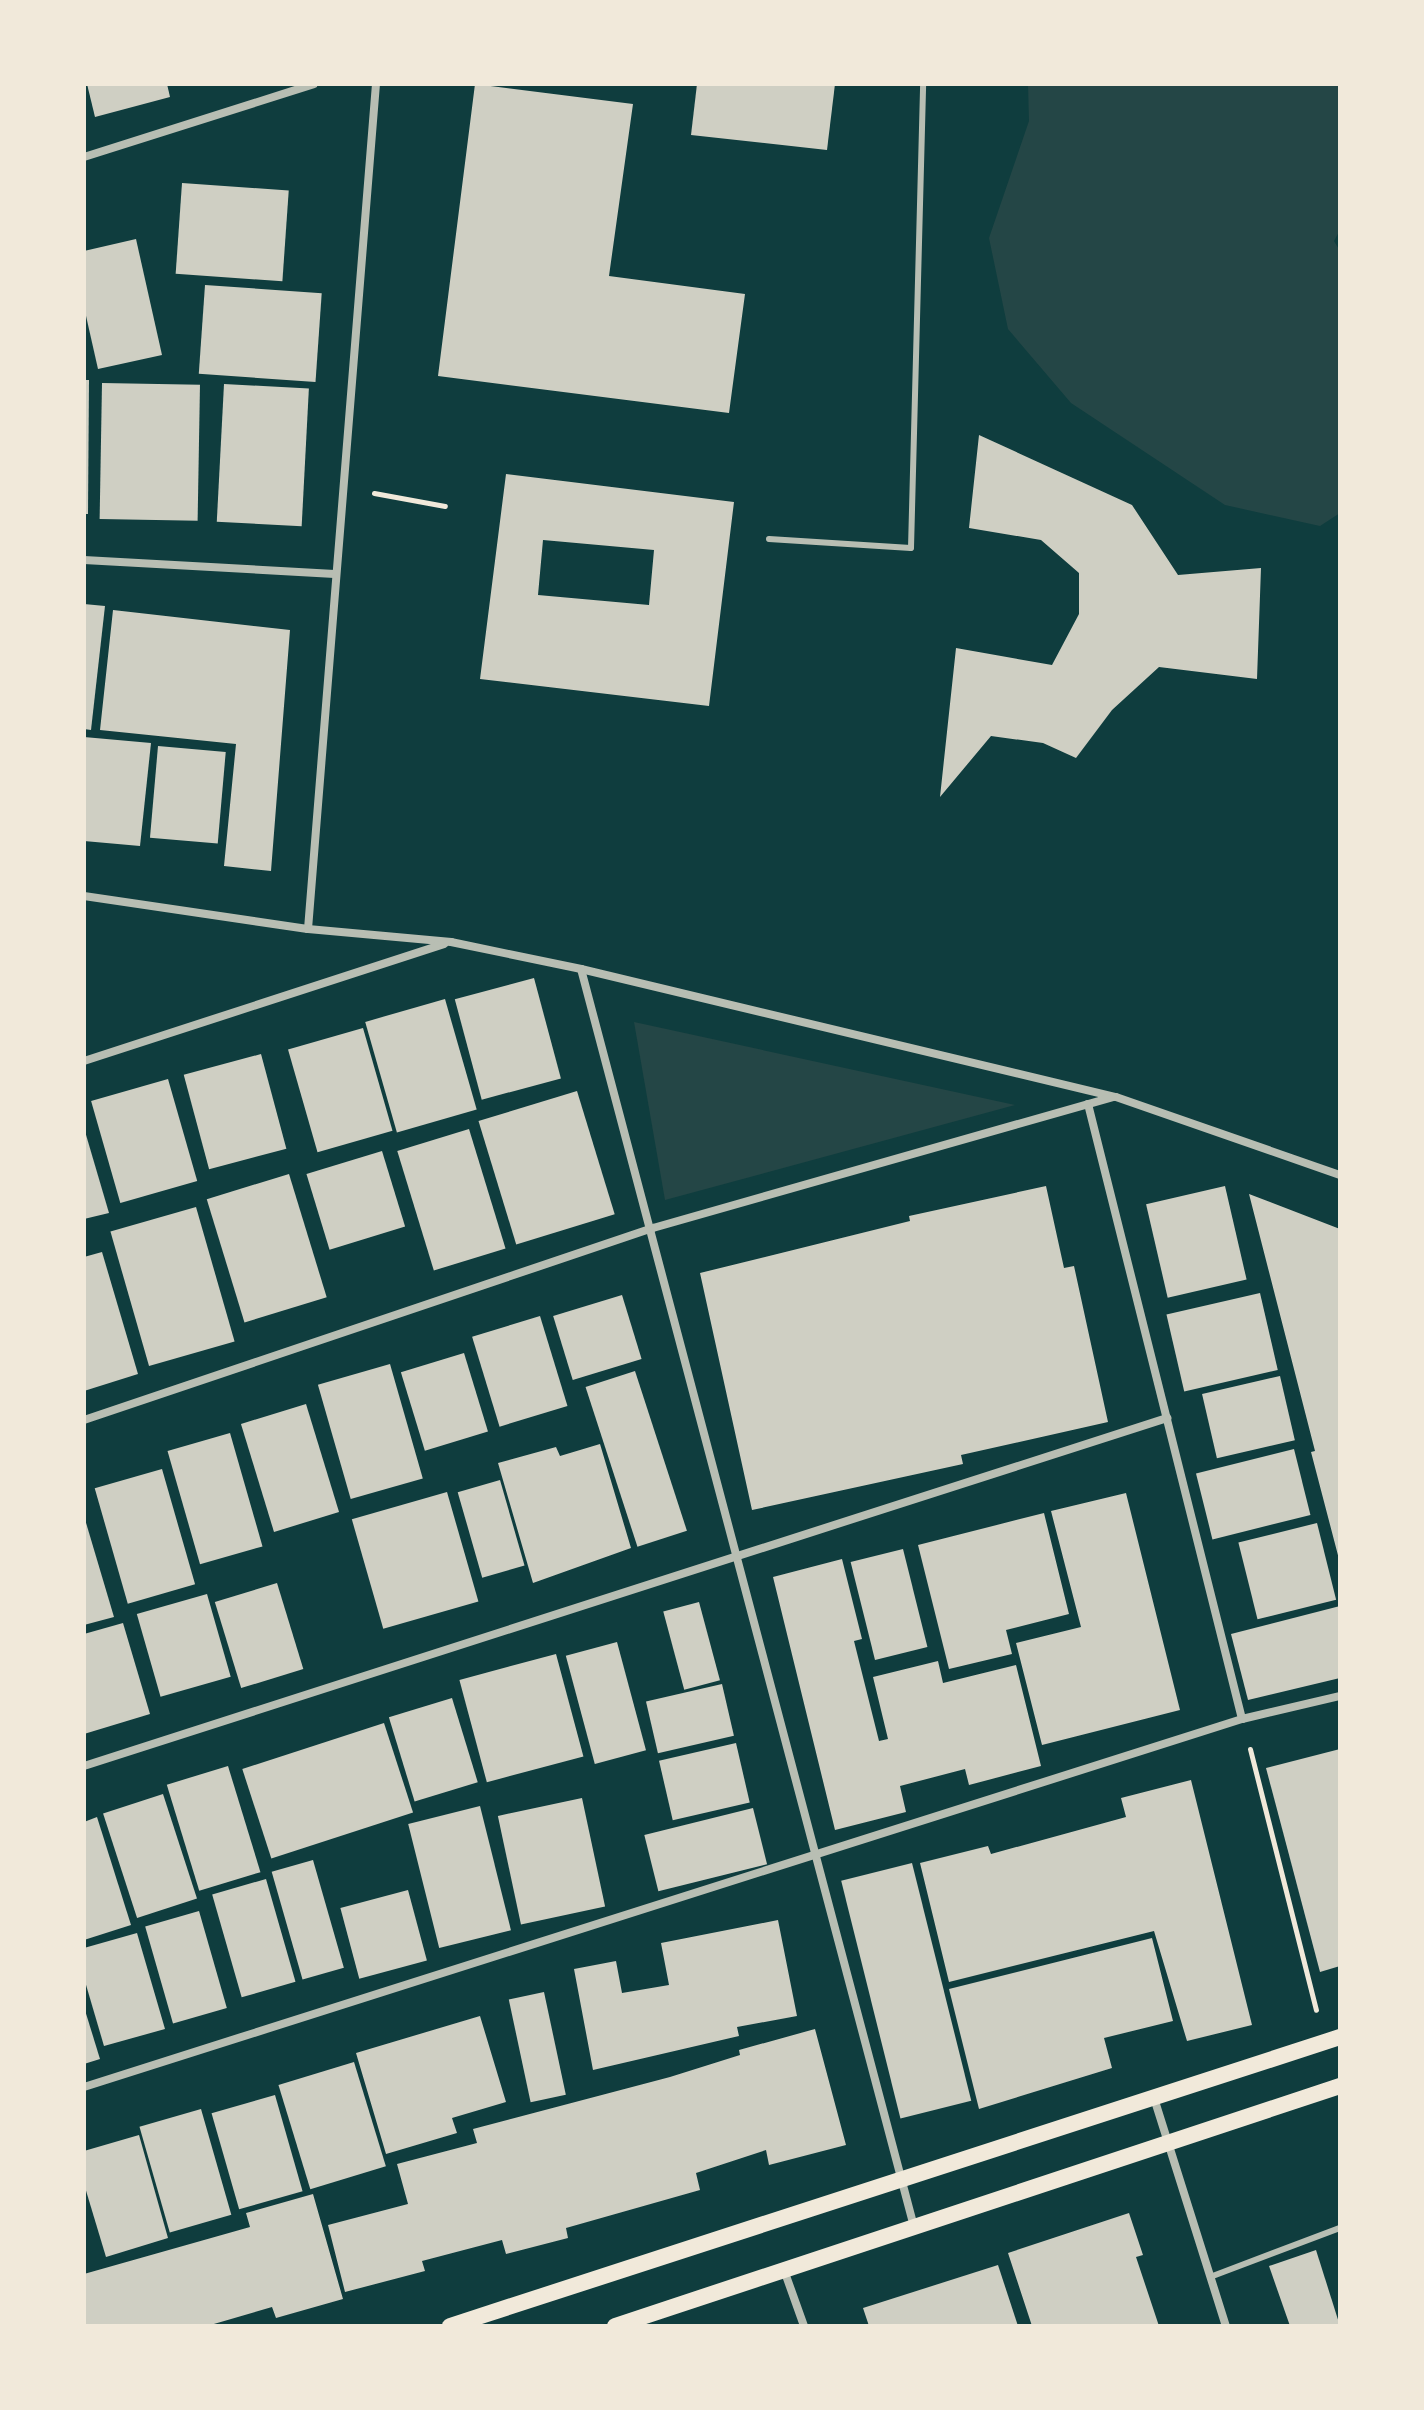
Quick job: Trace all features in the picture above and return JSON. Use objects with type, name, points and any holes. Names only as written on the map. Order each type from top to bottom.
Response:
[{"type":"main road","points":[[450,2326],[1332,2040]]},
{"type":"main road","points":[[615,2326],[1340,2086]]},
{"type":"street","points":[[84,157],[314,84]]},
{"type":"street","points":[[308,929],[376,84]]},
{"type":"street","points":[[84,560],[335,574]]},
{"type":"street","points":[[84,896],[308,929],[451,942],[581,969],[1116,1097],[1340,1175]]},
{"type":"street","points":[[84,1061],[451,942]]},
{"type":"street","points":[[581,969],[653,1228],[914,2227]]},
{"type":"street","points":[[84,1420],[653,1228],[1116,1097]]},
{"type":"street","points":[[1088,1104],[1242,1719]]},
{"type":"street","points":[[84,1766],[1167,1418]]},
{"type":"street","points":[[84,2087],[817,1858],[1242,1719],[1340,1696]]},
{"type":"street","points":[[1154,2097],[1226,2326]]},
{"type":"street","points":[[784,2270],[804,2326]]},
{"type":"lane","points":[[769,539],[911,548],[923,84]]},
{"type":"lane","points":[[1210,2277],[1340,2228]]},
{"type":"path","points":[[345,487],[445,506]]},
{"type":"path","points":[[1242,1719],[1332,2040]]},
{"type":"shaded area","points":[[1028,84],[1340,84],[1340,230],[1334,241],[1340,251],[1340,513],[1320,526],[1225,505],[1071,403],[1008,329],[989,238],[1029,121]]},
{"type":"shaded area","points":[[634,1022],[1015,1105],[665,1200]]},
{"type":"building","points":[[87,84],[167,84],[170,97],[95,117]]},
{"type":"building","points":[[475,84],[633,104],[609,276],[745,294],[729,413],[438,376]]},
{"type":"building","points":[[697,84],[835,84],[827,150],[691,135]]},
{"type":"building","points":[[182,183],[289,190],[282,281],[176,274]]},
{"type":"building","points":[[136,239],[162,355],[98,369],[84,307],[84,251]]},
{"type":"building","points":[[205,285],[322,293],[316,382],[199,374]]},
{"type":"building","points":[[84,380],[89,380],[88,514],[84,514]]},
{"type":"building","points":[[102,383],[200,385],[198,521],[100,519]]},
{"type":"building","points":[[224,384],[309,388],[302,526],[217,522]]},
{"type":"building","points":[[979,435],[1132,505],[1178,575],[1261,568],[1257,679],[1159,667],[1112,710],[1076,758],[1043,743],[991,736],[940,797],[956,648],[1052,665],[1079,614],[1079,573],[1041,540],[969,528]]},
{"type":"building","points":[[506,474],[734,502],[709,706],[480,679]],"holes":[[[543,540],[654,550],[649,605],[538,595]]]},
{"type":"building","points":[[84,604],[105,606],[91,730],[84,729]]},
{"type":"building","points":[[113,610],[290,630],[271,871],[224,866],[236,744],[100,730]]},
{"type":"building","points":[[84,737],[151,743],[140,846],[84,841]]},
{"type":"building","points":[[158,746],[226,752],[218,844],[150,838]]},
{"type":"building","points":[[534,978],[561,1078],[482,1100],[455,999]]},
{"type":"building","points":[[445,999],[477,1110],[397,1132],[365,1022]]},
{"type":"building","points":[[363,1028],[392,1131],[318,1152],[288,1049]]},
{"type":"building","points":[[261,1054],[286,1149],[209,1169],[184,1075]]},
{"type":"building","points":[[168,1079],[197,1181],[120,1203],[91,1101]]},
{"type":"building","points":[[577,1091],[615,1214],[516,1244],[479,1121]]},
{"type":"building","points":[[84,1128],[109,1213],[84,1219]]},
{"type":"building","points":[[469,1129],[506,1249],[434,1270],[397,1151]]},
{"type":"building","points":[[382,1151],[405,1227],[330,1250],[306,1174]]},
{"type":"building","points":[[289,1174],[327,1297],[244,1323],[207,1199]]},
{"type":"building","points":[[1046,1186],[1064,1268],[1074,1266],[1108,1422],[961,1455],[963,1464],[752,1510],[700,1273],[910,1221],[909,1216]]},
{"type":"building","points":[[1225,1186],[1247,1280],[1168,1298],[1146,1204]]},
{"type":"building","points":[[1249,1194],[1340,1229],[1340,1563],[1311,1452],[1315,1451]]},
{"type":"building","points":[[196,1207],[235,1342],[149,1366],[110,1232]]},
{"type":"building","points":[[102,1252],[138,1374],[84,1391],[84,1257]]},
{"type":"building","points":[[1260,1293],[1278,1370],[1184,1392],[1166,1315]]},
{"type":"building","points":[[622,1295],[642,1359],[573,1380],[553,1316]]},
{"type":"building","points":[[540,1316],[567,1406],[500,1427],[472,1337]]},
{"type":"building","points":[[464,1353],[488,1431],[425,1451],[401,1372]]},
{"type":"building","points":[[390,1364],[423,1478],[351,1499],[318,1385]]},
{"type":"building","points":[[635,1371],[687,1531],[637,1547],[586,1387]]},
{"type":"building","points":[[1280,1376],[1295,1440],[1217,1458],[1202,1394]]},
{"type":"building","points":[[306,1404],[339,1512],[274,1532],[241,1424]]},
{"type":"building","points":[[230,1433],[263,1546],[200,1564],[168,1451]]},
{"type":"building","points":[[600,1444],[631,1548],[533,1583],[498,1463],[556,1447],[560,1456]]},
{"type":"building","points":[[1294,1449],[1310,1515],[1212,1539],[1196,1473]]},
{"type":"building","points":[[162,1469],[195,1584],[128,1604],[95,1488]]},
{"type":"building","points":[[500,1480],[525,1566],[482,1578],[458,1492]]},
{"type":"building","points":[[447,1492],[478,1602],[383,1629],[352,1519]]},
{"type":"building","points":[[1126,1493],[1180,1710],[1042,1745],[1016,1643],[1081,1627],[1051,1511]]},
{"type":"building","points":[[1044,1513],[1069,1614],[1006,1630],[1012,1654],[949,1669],[918,1545]]},
{"type":"building","points":[[84,1516],[114,1617],[84,1625]]},
{"type":"building","points":[[1317,1523],[1336,1600],[1258,1619],[1238,1543]]},
{"type":"building","points":[[903,1549],[927,1647],[875,1660],[851,1562]]},
{"type":"building","points":[[842,1559],[862,1639],[854,1641],[879,1741],[888,1739],[873,1677],[938,1661],[943,1683],[1016,1665],[1041,1766],[969,1785],[965,1769],[900,1786],[906,1812],[835,1830],[773,1577]]},
{"type":"building","points":[[277,1583],[303,1669],[241,1688],[215,1602]]},
{"type":"building","points":[[207,1594],[231,1677],[161,1697],[137,1614]]},
{"type":"building","points":[[699,1602],[720,1680],[684,1690],[663,1612]]},
{"type":"building","points":[[1340,1606],[1340,1678],[1248,1700],[1231,1634]]},
{"type":"building","points":[[123,1623],[150,1714],[84,1734],[84,1634]]},
{"type":"building","points":[[617,1642],[646,1750],[595,1764],[566,1656]]},
{"type":"building","points":[[556,1654],[583,1756],[487,1782],[459,1680]]},
{"type":"building","points":[[722,1684],[734,1736],[658,1753],[646,1702]]},
{"type":"building","points":[[452,1698],[478,1782],[415,1801],[389,1717]]},
{"type":"building","points":[[384,1723],[413,1812],[271,1858],[242,1769]]},
{"type":"building","points":[[736,1743],[750,1802],[673,1820],[659,1761]]},
{"type":"building","points":[[1340,1749],[1340,1966],[1320,1972],[1266,1768]]},
{"type":"building","points":[[228,1766],[260,1872],[199,1891],[167,1785]]},
{"type":"building","points":[[1191,1780],[1252,2025],[1187,2041],[1154,1931],[949,1982],[920,1863],[988,1846],[991,1854],[1126,1817],[1121,1798]]},
{"type":"building","points":[[163,1794],[197,1899],[137,1918],[103,1813]]},
{"type":"building","points":[[582,1798],[605,1907],[521,1924],[498,1816]]},
{"type":"building","points":[[480,1806],[511,1930],[439,1948],[408,1824]]},
{"type":"building","points":[[753,1808],[767,1864],[658,1891],[644,1835]]},
{"type":"building","points":[[97,1817],[131,1925],[84,1940],[84,1822]]},
{"type":"building","points":[[313,1860],[344,1968],[303,1980],[272,1872]]},
{"type":"building","points":[[912,1863],[971,2101],[900,2118],[841,1881]]},
{"type":"building","points":[[266,1879],[295,1982],[242,1997],[212,1894]]},
{"type":"building","points":[[408,1890],[427,1961],[359,1979],[340,1908]]},
{"type":"building","points":[[199,1911],[227,2008],[173,2024],[145,1926]]},
{"type":"building","points":[[778,1920],[797,2016],[737,2027],[739,2036],[593,2070],[574,1969],[616,1961],[622,1993],[669,1985],[661,1943]]},
{"type":"building","points":[[137,1933],[165,2029],[104,2046],[84,1978],[84,1948]]},
{"type":"building","points":[[1152,1938],[1173,2021],[1104,2038],[1112,2068],[979,2109],[949,1989]]},
{"type":"building","points":[[544,1992],[566,2095],[531,2102],[509,1999]]},
{"type":"building","points":[[84,2007],[100,2059],[84,2064]]},
{"type":"building","points":[[480,2016],[506,2102],[452,2118],[457,2133],[386,2154],[356,2053]]},
{"type":"building","points":[[815,2029],[846,2145],[769,2165],[766,2150],[696,2173],[700,2190],[566,2228],[568,2238],[506,2254],[502,2240],[422,2261],[425,2271],[345,2292],[328,2225],[408,2204],[397,2164],[477,2143],[473,2129],[670,2077],[740,2055],[739,2050]]},
{"type":"building","points":[[354,2062],[386,2166],[310,2189],[278,2085]]},
{"type":"building","points":[[275,2095],[303,2191],[239,2209],[212,2113]]},
{"type":"building","points":[[201,2109],[231,2215],[170,2232],[139,2127]]},
{"type":"building","points":[[139,2135],[168,2238],[106,2257],[84,2184],[84,2151]]},
{"type":"building","points":[[313,2194],[343,2299],[276,2318],[272,2307],[207,2326],[84,2326],[84,2274],[250,2227],[246,2213]]},
{"type":"building","points":[[1129,2213],[1143,2255],[1136,2257],[1159,2326],[1032,2326],[1008,2253]]},
{"type":"building","points":[[1316,2250],[1340,2326],[1290,2326],[1269,2266]]},
{"type":"building","points":[[998,2265],[1018,2326],[869,2326],[863,2308]]}]
